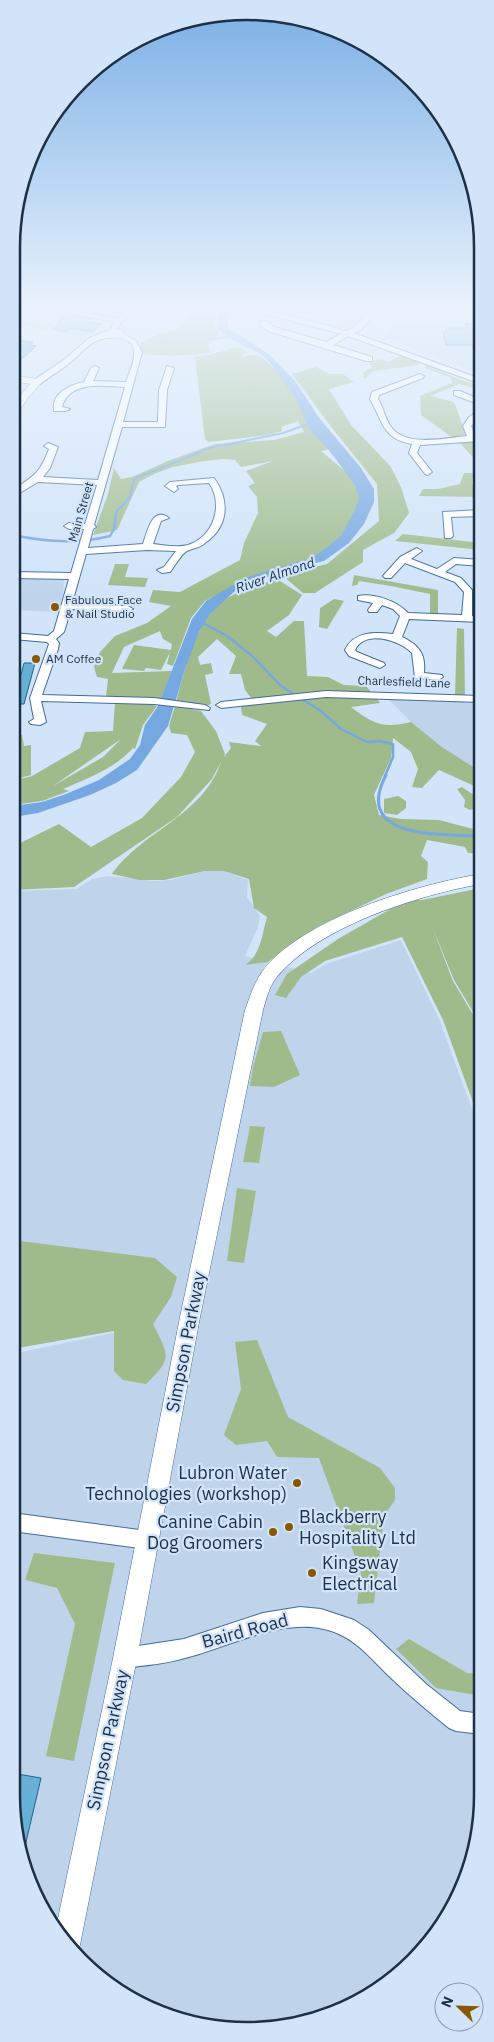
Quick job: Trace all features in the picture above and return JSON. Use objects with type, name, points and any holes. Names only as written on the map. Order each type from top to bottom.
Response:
[{"type":"main road","name":"Simpson Parkway","points":[[68,1935],[125,1658],[190,1317],[254,1010],[262,988],[278,966],[298,948],[339,925],[411,894],[440,885],[474,880]]},
{"type":"street","points":[[59,403],[60,410]]},
{"type":"street","name":"Main Street","points":[[35,698],[53,649],[54,643],[50,640],[59,632],[125,403]]},
{"type":"street","points":[[119,424],[163,428],[162,403]]},
{"type":"street","points":[[377,403],[389,430],[401,438],[416,442],[442,442],[474,437]]},
{"type":"street","points":[[474,417],[468,426],[474,433]]},
{"type":"street","points":[[416,442],[413,453],[429,469]]},
{"type":"street","points":[[20,489],[36,479],[46,468],[52,446]]},
{"type":"street","points":[[69,526],[87,539],[147,547],[183,549],[194,546],[202,541],[218,523],[219,500],[217,488],[211,478],[196,483],[173,484],[169,486],[174,490]]},
{"type":"street","points":[[36,479],[103,483]]},
{"type":"street","points":[[445,531],[443,511],[474,513]]},
{"type":"street","points":[[147,547],[157,518],[164,518]]},
{"type":"street","points":[[162,570],[168,570],[183,549]]},
{"type":"street","points":[[388,576],[403,560],[417,551]]},
{"type":"street","points":[[403,560],[458,580],[465,586],[474,598],[467,618]]},
{"type":"street","points":[[438,572],[454,561],[474,562]]},
{"type":"street","points":[[20,575],[76,576]]},
{"type":"street","points":[[361,598],[380,601],[397,607],[404,616],[402,627],[396,638]]},
{"type":"street","points":[[373,610],[380,601]]},
{"type":"street","points":[[66,606],[128,610]]},
{"type":"street","points":[[404,616],[474,618]]},
{"type":"street","points":[[20,637],[50,640]]},
{"type":"street","points":[[380,665],[352,654],[350,650],[351,645],[355,641],[366,637],[396,638],[410,645],[419,653],[421,662],[417,690]]},
{"type":"street","points":[[419,676],[438,677]]},
{"type":"street","name":"Charlesfield Lane","points":[[221,705],[326,694],[474,699]]},
{"type":"street","points":[[35,722],[40,722],[35,698],[154,701],[205,708]]},
{"type":"street","points":[[20,1523],[147,1540]]},
{"type":"street","name":"Baird Road","points":[[125,1658],[184,1648],[263,1623],[300,1617],[321,1619],[347,1628],[362,1637],[419,1691],[456,1720],[474,1723]]},
{"type":"shaded area","points":[[21,578],[64,579],[63,595],[56,612],[20,610]]},
{"type":"shaded area","points":[[388,699],[474,703],[474,768],[442,747],[411,722]]},
{"type":"shaded area","points":[[206,871],[225,871],[248,880],[247,897],[260,916],[258,927],[245,956],[311,973],[326,964],[401,940],[440,1021],[474,1115],[474,1810],[470,1839],[457,1882],[444,1908],[418,1945],[397,1966],[373,1984],[334,2005],[291,2018],[262,2022],[217,2020],[174,2010],[133,1992],[97,1966],[76,1945],[58,1921],[43,1895],[28,1854],[20,1810],[20,1352],[146,1326],[20,1247],[20,891],[77,889],[92,879],[107,876],[155,881],[170,880]]},
{"type":"green space","points":[[201,403],[301,403],[331,449],[321,451],[346,472],[350,471],[362,499],[345,535],[325,553],[240,583],[205,601],[191,618],[173,666],[167,664],[170,652],[161,670],[146,668],[144,671],[122,669],[134,645],[171,650],[172,644],[163,639],[160,631],[124,647],[112,673],[172,671],[161,699],[106,697],[108,679],[97,677],[94,667],[100,652],[115,636],[147,623],[171,606],[149,602],[153,590],[180,592],[240,560],[244,543],[258,513],[257,497],[248,486],[255,483],[246,471],[273,461],[241,467],[235,460],[204,461],[173,467],[154,474],[139,482],[117,530],[93,535],[108,494],[114,468],[121,479],[132,477],[168,461],[215,444],[274,440],[304,432],[298,421],[281,427],[282,431],[268,435],[208,442],[205,439]]},
{"type":"green space","points":[[314,403],[338,403],[351,425],[391,467],[401,487],[409,513],[394,533],[363,550],[363,562],[315,593],[303,593],[282,575],[327,564],[379,521],[377,484]]},
{"type":"green space","points":[[420,403],[454,403],[466,434],[453,438],[421,415]]},
{"type":"green space","points":[[474,441],[474,458],[459,442]]},
{"type":"green space","points":[[464,473],[473,473],[474,497],[419,496],[423,489],[438,489],[460,484]]},
{"type":"green space","points":[[403,534],[474,542],[474,549],[395,541]]},
{"type":"green space","points":[[115,564],[129,564],[125,577],[148,578],[145,587],[108,585]]},
{"type":"green space","points":[[354,575],[438,590],[438,614],[430,614],[430,594],[359,581],[357,585],[352,586]]},
{"type":"green space","points":[[277,579],[302,595],[289,615],[267,631],[276,637],[294,621],[304,621],[307,676],[328,677],[344,685],[366,686],[372,693],[252,699],[245,690],[241,674],[229,674],[236,656],[217,639],[198,657],[200,665],[211,663],[213,673],[205,675],[211,704],[204,707],[176,702],[192,648],[205,621],[214,610],[223,601],[235,594]]},
{"type":"green space","points":[[334,599],[344,601],[327,629],[319,627],[320,608]]},
{"type":"green space","points":[[457,628],[464,629],[465,695],[455,695]]},
{"type":"green space","points":[[334,695],[376,697],[380,703],[351,707],[366,718],[379,724],[393,725],[411,722],[442,747],[474,768],[474,786],[439,770],[422,788],[412,787],[418,769],[411,752],[393,738],[391,758],[374,795],[379,815],[401,819],[439,820],[474,829],[474,853],[468,853],[465,847],[427,840],[421,856],[428,862],[427,879],[386,894],[317,927],[268,962],[245,965],[258,950],[267,917],[254,908],[249,879],[224,871],[205,871],[164,880],[139,880],[112,874],[139,846],[187,810],[201,796],[212,781],[221,762],[212,779],[177,817],[74,887],[20,890],[20,843],[59,824],[91,847],[142,818],[181,777],[195,752],[187,735],[171,733],[169,726],[175,706],[201,711],[216,731],[225,754],[224,757],[231,748],[229,742],[261,746],[255,741],[267,724],[242,715],[241,706]]},
{"type":"green space","points":[[115,703],[144,703],[157,706],[143,725],[135,749],[133,748],[118,762],[63,789],[69,791],[42,801],[20,804],[20,779],[32,776],[80,748],[85,732],[113,731]],"holes":[[[121,739],[103,757],[53,786]]]},
{"type":"green space","points":[[20,735],[22,735],[24,746],[31,745],[31,775],[20,778]]},
{"type":"green space","points":[[462,787],[474,795],[474,809],[470,810],[464,807],[465,800],[457,789]]},
{"type":"green space","points":[[398,796],[406,801],[406,808],[397,815],[384,813],[384,799]]},
{"type":"green space","points":[[474,889],[474,1013],[454,980],[431,924],[453,981],[474,1016],[474,1105],[443,1020],[402,937],[325,961],[301,977],[286,998],[275,995],[287,974],[338,939],[406,900],[422,900]]},
{"type":"green space","points":[[281,1031],[300,1075],[274,1087],[250,1086],[253,1067],[263,1032]]},
{"type":"green space","points":[[250,1126],[265,1127],[259,1163],[243,1162]]},
{"type":"green space","points":[[237,1188],[256,1191],[244,1263],[227,1261]]},
{"type":"green space","points":[[20,1241],[155,1258],[177,1277],[171,1297],[153,1324],[166,1356],[161,1368],[146,1384],[123,1380],[114,1371],[114,1331],[20,1348]]},
{"type":"green space","points":[[257,1340],[288,1417],[380,1468],[395,1488],[395,1500],[384,1516],[374,1603],[357,1604],[361,1573],[319,1458],[277,1457],[267,1441],[236,1445],[224,1435],[241,1389],[235,1342]]},
{"type":"green space","points":[[34,1553],[115,1563],[74,1761],[46,1756],[75,1624],[57,1588],[25,1580]]},
{"type":"green space","points":[[409,1639],[467,1673],[474,1674],[474,1695],[436,1688],[396,1649]]},
{"type":"water","points":[[298,403],[310,403],[320,419],[361,468],[374,489],[374,502],[364,524],[349,543],[324,561],[286,570],[236,590],[210,614],[199,632],[185,669],[168,726],[137,770],[116,783],[90,795],[38,813],[20,816],[20,805],[42,802],[66,794],[99,780],[130,759],[140,745],[145,725],[158,706],[192,619],[206,601],[245,578],[311,558],[341,536],[355,510],[359,498],[355,485],[328,449],[309,429]]},
{"type":"building","points":[[24,663],[35,663],[24,704],[20,704],[21,675]]},
{"type":"building","points":[[20,1774],[41,1778],[25,1844],[20,1810]]},
{"type":"waterway","points":[[116,516],[117,511],[130,497],[134,479],[210,448],[283,433],[311,423]]},
{"type":"waterway","points":[[20,536],[62,541],[98,539],[110,536],[114,529],[116,514]]},
{"type":"waterway","points":[[203,623],[227,636],[251,655],[281,686],[321,711],[341,729],[367,742],[379,741],[393,744],[393,757],[385,776]]},
{"type":"waterway","points":[[386,775],[379,796],[381,812],[391,822],[406,829],[425,833],[474,836]]},
{"type":"place","name":"Fabulous Face & Nail Studio","points":[[55,607]]},
{"type":"place","name":"AM Coffee","points":[[36,659]]},
{"type":"place","name":"Lubron Water Technologies (workshop)","points":[[297,1483]]},
{"type":"place","name":"Blackberry Hospitality Ltd","points":[[289,1527]]},
{"type":"place","name":"Canine Cabin Dog Groomers","points":[[273,1532]]},
{"type":"place","name":"Kingsway Electrical","points":[[312,1573]]},
{"type":"water label","name":"River Almond","points":[[275,575]]}]
